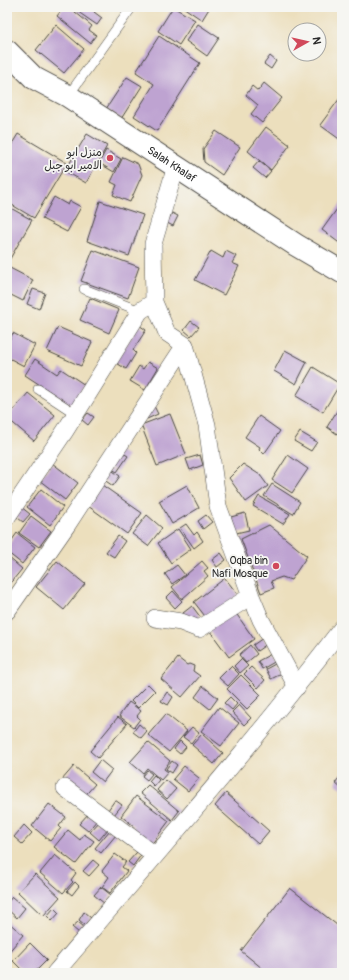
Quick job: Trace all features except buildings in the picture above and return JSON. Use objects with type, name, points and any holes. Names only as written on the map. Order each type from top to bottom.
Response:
[{"type":"street","name":"Salah Khalaf","points":[[7,51],[34,78],[68,96],[296,244],[342,272]]},
{"type":"street","points":[[176,166],[153,244],[154,302],[167,333],[185,345],[207,425],[218,506],[261,620],[297,687]]},
{"type":"street","points":[[7,517],[76,414],[140,311],[154,302]]},
{"type":"street","points":[[7,611],[67,525],[185,345]]},
{"type":"street","points":[[155,618],[181,622],[199,629],[251,596]]},
{"type":"street","points":[[55,973],[297,687],[342,628]]},
{"type":"street","points":[[65,788],[155,855]]},
{"type":"lane","points":[[68,96],[132,7]]},
{"type":"lane","points":[[84,289],[140,311]]},
{"type":"lane","points":[[38,389],[76,414]]},
{"type":"place","name":"منزل ابو الامير ابو جبل","points":[[110,158]]},
{"type":"place","name":"Oqba bin Nafi Mosque","points":[[276,566]]}]
